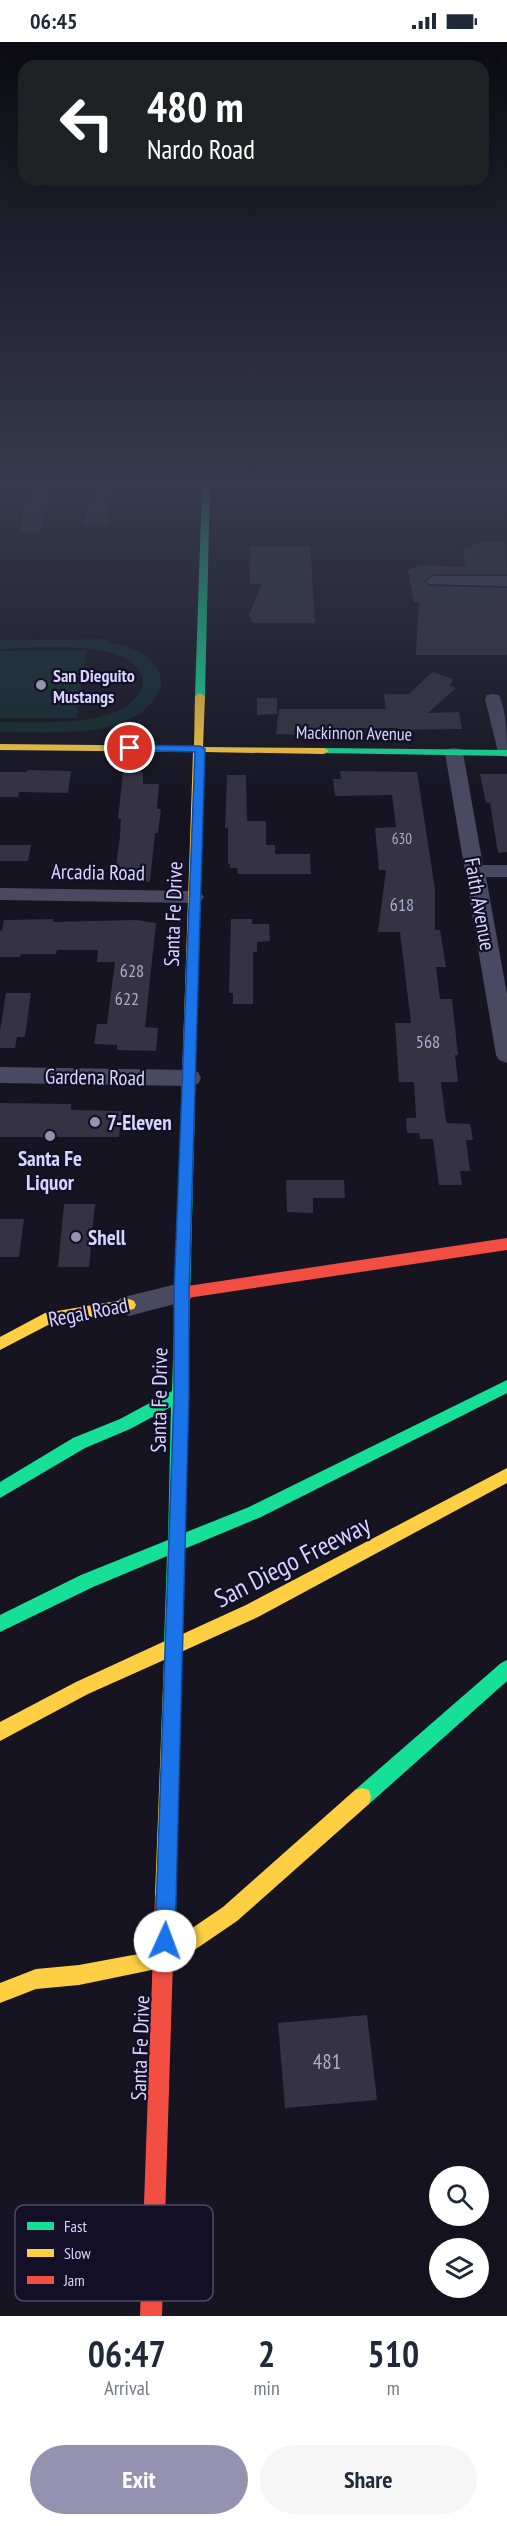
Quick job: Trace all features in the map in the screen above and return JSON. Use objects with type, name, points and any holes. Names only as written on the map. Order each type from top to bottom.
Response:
[{"type":"main road","name":"Santa Fe Drive","points":[[155,2205],[182,1394],[181,1293],[190,1078],[204,591]]},
{"type":"main road","name":"Mackinnon Avenue","points":[[0,747],[507,752]]},
{"type":"main road","points":[[181,1293],[507,1244]]},
{"type":"main road","name":"Regal Road","points":[[0,1344],[33,1324],[45,1320],[129,1305]]},
{"type":"main road","points":[[0,1624],[87,1581],[255,1512],[507,1386]]},
{"type":"main road","points":[[0,1491],[80,1443],[125,1424],[182,1394]]},
{"type":"main road","name":"San Diego Freeway","points":[[0,1732],[82,1688],[252,1611],[507,1475]]},
{"type":"main road","points":[[0,1993],[36,1979],[79,1976],[165,1959],[230,1914],[507,1669]]},
{"type":"main road","name":"Santa Fe Drive","points":[[151,2316],[152,2301]]},
{"type":"street","points":[[493,699],[507,752]]},
{"type":"street","name":"Faith Avenue","points":[[454,753],[474,871],[503,1014],[507,1055]]},
{"type":"street","points":[[474,871],[507,871]]},
{"type":"street","name":"Arcadia Road","points":[[0,894],[194,897]]},
{"type":"street","name":"Gardena Road","points":[[0,1075],[190,1078]]},
{"type":"street","name":"Regal Road","points":[[129,1305],[181,1293]]},
{"type":"green space","points":[[109,639],[109,642],[147,656],[157,668],[161,679],[159,692],[139,714],[103,728],[82,731],[0,732],[0,722],[59,722],[102,716],[121,709],[135,698],[143,683],[137,668],[124,658],[105,651],[59,647],[0,649],[0,640]]},
{"type":"green space","name":"San Dieguito Mustangs","points":[[0,651],[86,651],[77,718],[0,718]]},
{"type":"building","points":[[259,591],[313,591],[315,623],[253,623],[249,615]]},
{"type":"building","points":[[412,591],[507,591],[507,655],[416,655],[419,602],[414,602]]},
{"type":"building","points":[[432,672],[453,679],[450,686],[456,688],[428,713],[459,712],[462,729],[358,728],[358,736],[301,737],[300,735],[276,734],[279,709],[386,709],[384,694],[409,694]]},
{"type":"building","points":[[257,698],[277,698],[277,714],[257,715]]},
{"type":"building","points":[[27,770],[71,771],[68,793],[19,792],[18,797],[0,797],[0,772],[27,772]]},
{"type":"building","points":[[340,771],[417,772],[435,889],[435,930],[440,930],[446,967],[436,967],[440,999],[452,999],[458,1055],[455,1055],[458,1082],[441,1082],[446,1121],[447,1123],[470,1124],[473,1140],[466,1140],[470,1171],[460,1171],[462,1185],[439,1185],[433,1139],[420,1139],[419,1133],[407,1133],[406,1118],[416,1118],[414,1082],[399,1082],[395,1023],[411,1023],[400,932],[378,932],[386,870],[379,870],[375,828],[396,827],[392,795],[335,796],[333,779],[341,779]]},
{"type":"building","points":[[123,772],[143,772],[143,784],[159,784],[157,809],[161,809],[158,833],[155,833],[150,882],[114,881],[120,836],[121,819],[118,819]]},
{"type":"building","points":[[480,774],[507,774],[507,852],[498,853],[490,803],[486,803]]},
{"type":"building","points":[[227,775],[246,775],[247,821],[266,821],[266,845],[275,845],[275,854],[310,854],[311,874],[238,874],[237,868],[230,868],[228,828],[225,828]]},
{"type":"building","points":[[0,845],[31,845],[28,861],[0,861]]},
{"type":"building","points":[[53,919],[53,922],[137,920],[156,923],[145,1027],[158,1028],[156,1051],[117,1050],[117,1045],[94,1044],[97,1024],[107,1024],[115,962],[97,962],[98,950],[57,950],[56,954],[21,954],[20,957],[0,957],[0,931],[2,931],[4,920]]},
{"type":"building","points":[[231,919],[252,919],[252,924],[269,924],[270,941],[257,942],[257,952],[253,952],[253,1004],[233,1004],[233,993],[229,993]]},
{"type":"building","points":[[6,993],[31,993],[25,1037],[17,1037],[15,1048],[0,1048],[0,1031]]},
{"type":"building","points":[[0,1103],[71,1104],[71,1110],[122,1111],[119,1137],[0,1137]]},
{"type":"building","points":[[286,1180],[344,1180],[345,1198],[313,1198],[313,1213],[287,1212]]},
{"type":"building","points":[[64,1204],[95,1204],[89,1267],[58,1267]]},
{"type":"building","points":[[0,1219],[24,1219],[19,1257],[0,1257]]},
{"type":"building","points":[[367,2015],[377,2100],[285,2108],[278,2023]]},
{"type":"traffic: fast","points":[[200,696],[203,591]]},
{"type":"traffic: fast","points":[[324,751],[507,753]]},
{"type":"traffic: fast","points":[[173,1644],[187,1140]]},
{"type":"traffic: fast","points":[[0,1624],[87,1581],[255,1512],[507,1386]]},
{"type":"traffic: fast","points":[[0,1491],[79,1443],[125,1424],[181,1394]]},
{"type":"traffic: fast","points":[[362,1797],[507,1669]]},
{"type":"traffic: slow","points":[[187,1140],[200,696]]},
{"type":"traffic: slow","points":[[0,747],[324,751]]},
{"type":"traffic: slow","points":[[0,1344],[45,1319],[129,1305]]},
{"type":"traffic: slow","points":[[0,1732],[82,1688],[252,1611],[507,1475]]},
{"type":"traffic: slow","points":[[165,1896],[173,1644]]},
{"type":"traffic: slow","points":[[0,1993],[36,1979],[79,1975],[164,1959],[230,1914],[362,1797]]},
{"type":"traffic: jam","points":[[181,1293],[507,1244]]},
{"type":"traffic: jam","points":[[155,2205],[165,1896]]},
{"type":"traffic: jam","points":[[151,2316],[152,2301]]},
{"type":"place","name":"San Dieguito Mustangs","points":[[41,685]]},
{"type":"place","name":"7-Eleven","points":[[95,1122]]},
{"type":"place","name":"Santa Fe Liquor","points":[[50,1136]]},
{"type":"place","name":"Shell","points":[[76,1237]]},
{"type":"route","points":[[130,748],[200,749],[181,1293],[182,1394],[165,1941]]}]
